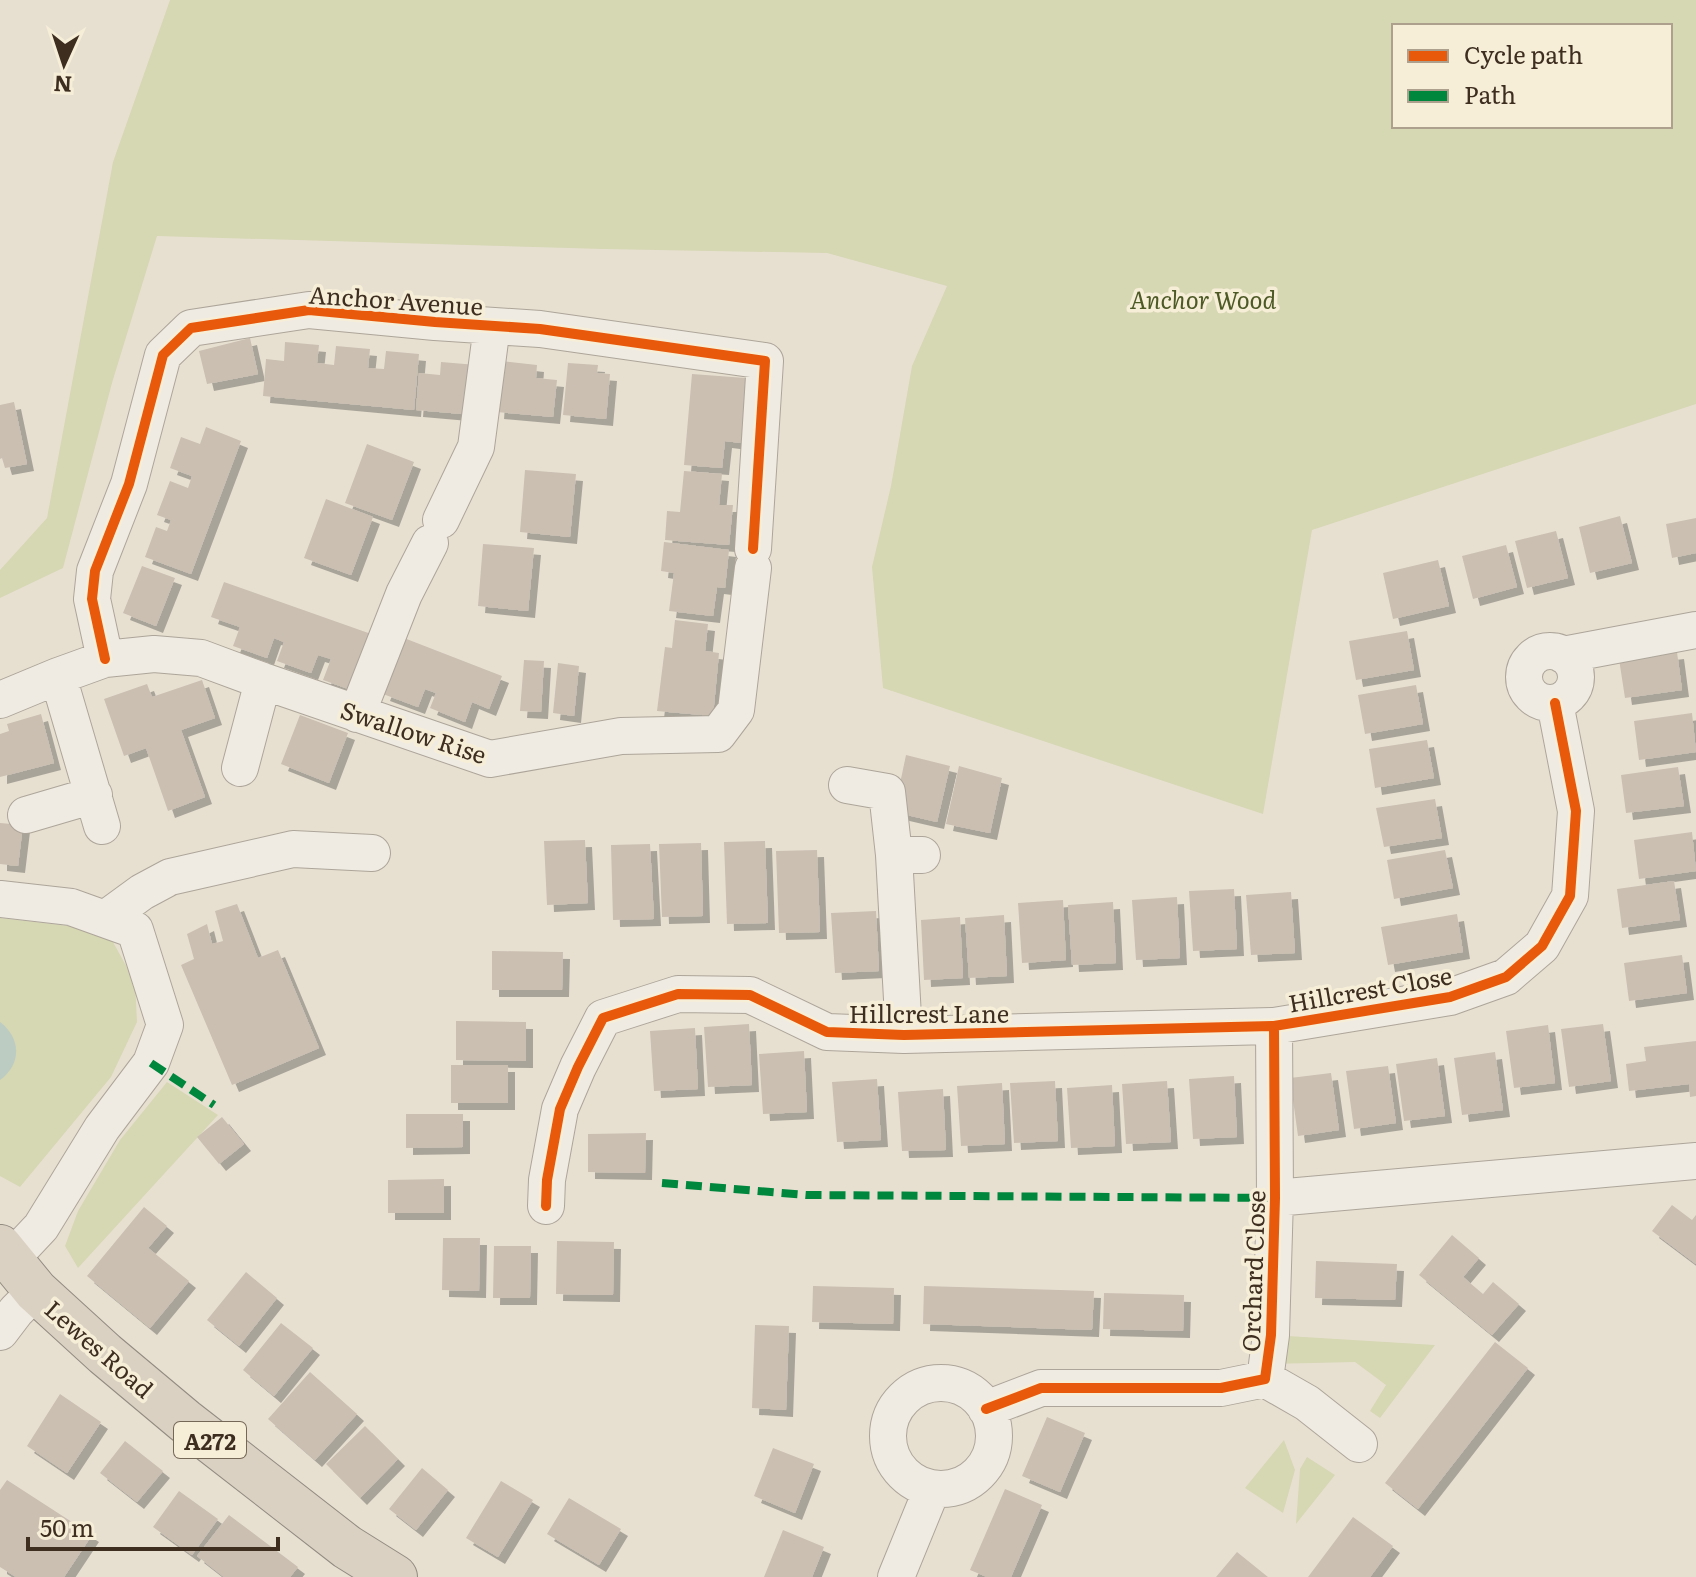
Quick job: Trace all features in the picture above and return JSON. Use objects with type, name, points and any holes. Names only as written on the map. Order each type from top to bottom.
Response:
[{"type":"highway","name":"Lewes Road","points":[[15,1266],[105,1354],[185,1421],[347,1547],[395,1577]]},
{"type":"street","name":"Anchor Avenue","points":[[105,659],[92,599],[95,571],[129,484],[163,355],[191,328],[309,310],[540,329],[765,361],[753,558]]},
{"type":"street","name":"Anchor Avenue","points":[[357,714],[404,594],[476,447],[492,326]]},
{"type":"street","name":"Swallow Rise","points":[[0,700],[105,659],[154,654],[201,658],[490,759],[621,736],[718,734],[736,710],[753,558]]},
{"type":"street","name":"Hillcrest Close","points":[[1274,1026],[1450,997],[1506,977],[1542,946],[1570,896],[1576,811],[1555,703],[1546,703],[1531,695],[1525,670],[1535,656],[1543,653],[1563,655],[1696,630]]},
{"type":"street","points":[[26,815],[98,810],[58,676]]},
{"type":"street","points":[[240,768],[263,681]]},
{"type":"street","points":[[847,785],[887,792],[908,855],[904,1035]]},
{"type":"street","points":[[105,919],[142,892],[170,877],[293,849],[372,853]]},
{"type":"street","points":[[0,899],[71,907],[135,930],[165,1025],[151,1063],[102,1128],[15,1266],[16,1311],[0,1332]]},
{"type":"street","name":"Hillcrest Lane","points":[[546,1206],[547,1180],[560,1109],[603,1018],[678,994],[750,995],[827,1032],[904,1035],[1274,1026]]},
{"type":"street","name":"Orchard Close","points":[[1265,1379],[1271,1335],[1275,1198],[1274,1026]]},
{"type":"street","points":[[1275,1198],[1696,1161]]},
{"type":"street","name":"Orchard Close","points":[[986,1409],[1041,1388],[1221,1388],[1265,1379],[1307,1403],[1359,1444]]},
{"type":"street","points":[[942,1383],[975,1395],[986,1409],[993,1425],[994,1442],[989,1459],[979,1473],[966,1483],[949,1489],[932,1489],[915,1483],[901,1472],[887,1440],[889,1422],[896,1406],[909,1394],[924,1386],[942,1383]]},
{"type":"street","points":[[896,1577],[932,1489]]},
{"type":"green space","name":"Anchor Wood","points":[[170,0],[1696,0],[1696,404],[1312,530],[1263,814],[883,688],[872,567],[891,486],[912,366],[947,286],[827,253],[157,236],[112,383],[63,568],[0,598],[0,570],[47,518],[113,162]]},
{"type":"green space","points":[[0,918],[95,929],[113,942],[135,982],[137,1022],[111,1077],[20,1187],[0,1176]]},
{"type":"green space","points":[[167,1082],[218,1115],[78,1268],[65,1246],[78,1211],[120,1140]]},
{"type":"green space","points":[[1271,1335],[1435,1345],[1380,1418],[1370,1411],[1386,1385],[1355,1362],[1268,1364]]},
{"type":"green space","points":[[1284,1440],[1295,1470],[1283,1513],[1245,1488]]},
{"type":"green space","points":[[1307,1457],[1335,1475],[1296,1524],[1300,1469]]},
{"type":"shaded area","points":[[0,1022],[12,1036],[16,1051],[12,1066],[0,1080]]},
{"type":"building","points":[[250,338],[258,374],[207,384],[199,351]]},
{"type":"building","points":[[285,342],[319,345],[317,363],[334,365],[336,346],[370,349],[368,368],[384,369],[386,351],[419,354],[414,410],[263,396],[266,359],[284,361]]},
{"type":"building","points":[[501,361],[537,365],[536,378],[557,380],[553,417],[497,412]]},
{"type":"building","points":[[441,362],[477,365],[473,415],[416,410],[419,373],[440,375]]},
{"type":"building","points":[[568,363],[598,365],[597,373],[610,374],[606,419],[563,415]]},
{"type":"building","points":[[692,374],[746,378],[741,443],[725,441],[722,468],[684,465]]},
{"type":"building","points":[[14,402],[27,464],[5,468],[0,459],[0,405]]},
{"type":"building","points":[[206,427],[241,441],[191,574],[145,557],[156,527],[167,531],[171,520],[157,515],[170,481],[188,488],[192,476],[170,468],[181,437],[200,444]]},
{"type":"building","points":[[367,444],[414,462],[392,520],[345,503]]},
{"type":"building","points":[[525,470],[576,474],[570,537],[520,532]]},
{"type":"building","points":[[684,471],[722,474],[719,505],[733,505],[729,545],[665,540],[667,511],[680,512]]},
{"type":"building","points":[[326,499],[373,517],[351,575],[304,558]]},
{"type":"building","points":[[1620,516],[1632,563],[1590,573],[1579,527]]},
{"type":"building","points":[[1696,518],[1696,553],[1672,558],[1666,524]]},
{"type":"building","points":[[1556,531],[1568,578],[1527,588],[1515,541]]},
{"type":"building","points":[[664,542],[729,550],[725,588],[717,587],[713,616],[669,611],[674,573],[661,571]]},
{"type":"building","points":[[483,544],[534,548],[528,611],[478,606]]},
{"type":"building","points":[[1506,545],[1517,587],[1473,599],[1462,556]]},
{"type":"building","points":[[1438,560],[1449,606],[1393,619],[1383,573]]},
{"type":"building","points":[[142,566],[175,578],[156,626],[123,613]]},
{"type":"building","points":[[224,582],[374,635],[354,691],[323,680],[331,659],[318,655],[311,673],[277,661],[284,642],[274,638],[267,658],[233,646],[240,627],[211,617]]},
{"type":"building","points":[[675,620],[708,624],[705,651],[719,653],[713,716],[657,711],[665,647],[672,648]]},
{"type":"building","points":[[1407,631],[1414,670],[1356,680],[1349,641]]},
{"type":"building","points":[[404,638],[502,676],[489,709],[472,702],[465,722],[430,708],[436,693],[425,689],[418,707],[383,694]]},
{"type":"building","points":[[1677,652],[1682,690],[1625,698],[1619,659]]},
{"type":"building","points":[[524,660],[544,661],[541,712],[520,711]]},
{"type":"building","points":[[558,663],[579,666],[574,716],[553,713]]},
{"type":"building","points":[[202,680],[215,718],[181,730],[205,797],[168,811],[146,748],[124,756],[104,699],[147,684],[152,697]]},
{"type":"building","points":[[1416,685],[1423,724],[1365,734],[1358,695]]},
{"type":"building","points":[[1692,713],[1696,752],[1639,760],[1634,721]]},
{"type":"building","points":[[41,714],[54,763],[0,777],[0,734],[9,731],[7,724]]},
{"type":"building","points":[[300,715],[348,733],[329,783],[281,764]]},
{"type":"building","points":[[1427,740],[1434,778],[1375,788],[1369,749]]},
{"type":"building","points":[[906,755],[950,766],[937,822],[894,812]]},
{"type":"building","points":[[959,766],[1002,778],[990,833],[946,824]]},
{"type":"building","points":[[1678,767],[1684,806],[1626,813],[1621,775]]},
{"type":"building","points":[[1435,799],[1442,838],[1384,847],[1376,808]]},
{"type":"building","points":[[0,823],[23,825],[18,866],[0,864]]},
{"type":"building","points":[[1692,832],[1696,871],[1639,879],[1634,840]]},
{"type":"building","points":[[585,840],[588,903],[547,905],[544,841]]},
{"type":"building","points":[[765,841],[768,923],[727,924],[724,842]]},
{"type":"building","points":[[701,843],[703,916],[662,917],[659,844]]},
{"type":"building","points":[[650,844],[654,919],[613,920],[611,845]]},
{"type":"building","points":[[817,850],[820,932],[779,933],[776,851]]},
{"type":"building","points":[[1445,850],[1453,888],[1394,899],[1387,860]]},
{"type":"building","points":[[1674,881],[1680,920],[1622,928],[1617,889]]},
{"type":"building","points":[[1234,889],[1237,949],[1193,951],[1189,891]]},
{"type":"building","points":[[1291,892],[1295,953],[1251,955],[1246,895]]},
{"type":"building","points":[[1177,897],[1180,958],[1136,960],[1132,900]]},
{"type":"building","points":[[1063,900],[1066,960],[1022,963],[1018,903]]},
{"type":"building","points":[[1113,902],[1116,963],[1072,965],[1068,905]]},
{"type":"building","points":[[237,904],[258,958],[278,950],[319,1048],[232,1085],[181,965],[194,959],[187,934],[207,924],[212,944],[223,941],[215,911]]},
{"type":"building","points":[[876,911],[879,971],[835,973],[831,913]]},
{"type":"building","points":[[1457,914],[1463,952],[1388,965],[1381,927]]},
{"type":"building","points":[[1004,915],[1007,976],[969,978],[965,918]]},
{"type":"building","points":[[960,917],[963,978],[924,980],[921,920]]},
{"type":"building","points":[[492,951],[563,952],[562,990],[492,990]]},
{"type":"building","points":[[1682,955],[1687,993],[1629,1001],[1624,963]]},
{"type":"building","points":[[456,1021],[526,1022],[526,1061],[456,1060]]},
{"type":"building","points":[[749,1024],[752,1085],[708,1087],[704,1027]]},
{"type":"building","points":[[1603,1024],[1611,1081],[1569,1087],[1561,1029]]},
{"type":"building","points":[[1548,1025],[1555,1083],[1514,1088],[1506,1031]]},
{"type":"building","points":[[695,1028],[698,1089],[654,1091],[650,1031]]},
{"type":"building","points":[[1696,1041],[1696,1096],[1690,1097],[1689,1084],[1629,1091],[1626,1064],[1646,1061],[1644,1047]]},
{"type":"building","points":[[804,1051],[807,1112],[763,1114],[759,1054]]},
{"type":"building","points":[[1495,1052],[1503,1110],[1462,1115],[1454,1058]]},
{"type":"building","points":[[1437,1058],[1445,1116],[1404,1121],[1396,1064]]},
{"type":"building","points":[[451,1065],[508,1065],[508,1103],[451,1103]]},
{"type":"building","points":[[1388,1066],[1396,1123],[1354,1129],[1346,1071]]},
{"type":"building","points":[[1331,1073],[1339,1130],[1298,1136],[1290,1078]]},
{"type":"building","points":[[1234,1076],[1237,1137],[1193,1139],[1189,1079]]},
{"type":"building","points":[[877,1079],[881,1140],[837,1142],[832,1082]]},
{"type":"building","points":[[1055,1081],[1058,1141],[1014,1143],[1010,1083]]},
{"type":"building","points":[[1167,1081],[1171,1142],[1126,1144],[1122,1084]]},
{"type":"building","points":[[1002,1083],[1005,1144],[961,1146],[957,1086]]},
{"type":"building","points":[[1112,1085],[1115,1146],[1071,1148],[1067,1088]]},
{"type":"building","points":[[943,1089],[946,1150],[902,1151],[898,1092]]},
{"type":"building","points":[[406,1114],[463,1114],[463,1147],[406,1148]]},
{"type":"building","points":[[222,1117],[244,1144],[219,1164],[197,1137]]},
{"type":"building","points":[[646,1133],[645,1173],[588,1172],[588,1134]]},
{"type":"building","points":[[444,1179],[444,1213],[388,1213],[388,1180]]},
{"type":"building","points":[[1672,1205],[1692,1220],[1696,1215],[1696,1264],[1652,1231]]},
{"type":"building","points":[[144,1207],[167,1226],[148,1248],[189,1281],[150,1328],[87,1276]]},
{"type":"building","points":[[1452,1235],[1479,1258],[1463,1277],[1483,1294],[1493,1282],[1519,1304],[1492,1335],[1419,1275]]},
{"type":"building","points":[[443,1238],[480,1238],[479,1291],[442,1290]]},
{"type":"building","points":[[557,1241],[614,1242],[613,1295],[556,1294]]},
{"type":"building","points":[[494,1246],[531,1246],[530,1298],[493,1298]]},
{"type":"building","points":[[1316,1261],[1397,1264],[1395,1300],[1315,1298]]},
{"type":"building","points":[[246,1272],[277,1298],[239,1346],[207,1320]]},
{"type":"building","points":[[813,1286],[894,1288],[893,1324],[812,1322]]},
{"type":"building","points":[[924,1286],[1094,1291],[1092,1330],[923,1324]]},
{"type":"building","points":[[1104,1293],[1184,1295],[1183,1331],[1103,1329]]},
{"type":"building","points":[[281,1323],[313,1348],[274,1396],[243,1370]]},
{"type":"building","points":[[755,1325],[789,1326],[786,1410],[752,1408]]},
{"type":"building","points":[[1495,1342],[1528,1368],[1418,1509],[1385,1483]]},
{"type":"building","points":[[310,1372],[357,1414],[315,1460],[268,1419]]},
{"type":"building","points":[[60,1394],[101,1422],[67,1473],[27,1446]]},
{"type":"building","points":[[1047,1417],[1085,1433],[1060,1492],[1022,1476]]},
{"type":"building","points":[[365,1426],[398,1459],[360,1498],[326,1464]]},
{"type":"building","points":[[125,1441],[163,1471],[137,1502],[100,1473]]},
{"type":"building","points":[[773,1448],[814,1464],[795,1513],[754,1496]]},
{"type":"building","points":[[422,1468],[448,1490],[416,1530],[389,1509]]},
{"type":"building","points":[[7,1480],[92,1535],[64,1577],[16,1577],[0,1567],[0,1490]]},
{"type":"building","points":[[501,1481],[533,1500],[498,1557],[466,1538]]},
{"type":"building","points":[[1005,1489],[1042,1505],[1011,1577],[987,1577],[970,1570]]},
{"type":"building","points":[[179,1491],[218,1519],[192,1555],[153,1527]]},
{"type":"building","points":[[569,1498],[621,1529],[599,1565],[547,1534]]},
{"type":"building","points":[[229,1515],[298,1567],[290,1577],[224,1577],[197,1556]]},
{"type":"building","points":[[1353,1517],[1393,1546],[1370,1577],[1308,1577]]},
{"type":"building","points":[[783,1530],[824,1547],[812,1577],[764,1577]]},
{"type":"building","points":[[1237,1552],[1263,1573],[1268,1577],[1216,1577]]},
{"type":"marked path","points":[[151,1063],[214,1105]]},
{"type":"marked path","points":[[662,1183],[806,1195],[1275,1198]]},
{"type":"cycle path","points":[[105,659],[92,599],[95,571],[129,484],[163,355],[191,328],[309,310],[540,329],[765,361],[753,549]]},
{"type":"cycle path","points":[[546,1206],[547,1180],[560,1109],[603,1018],[678,994],[750,995],[827,1032],[904,1035],[1274,1026],[1450,997],[1506,977],[1542,946],[1570,896],[1576,811],[1555,703]]},
{"type":"cycle path","points":[[986,1409],[1041,1388],[1221,1388],[1265,1379],[1271,1335],[1275,1198],[1274,1026]]}]
